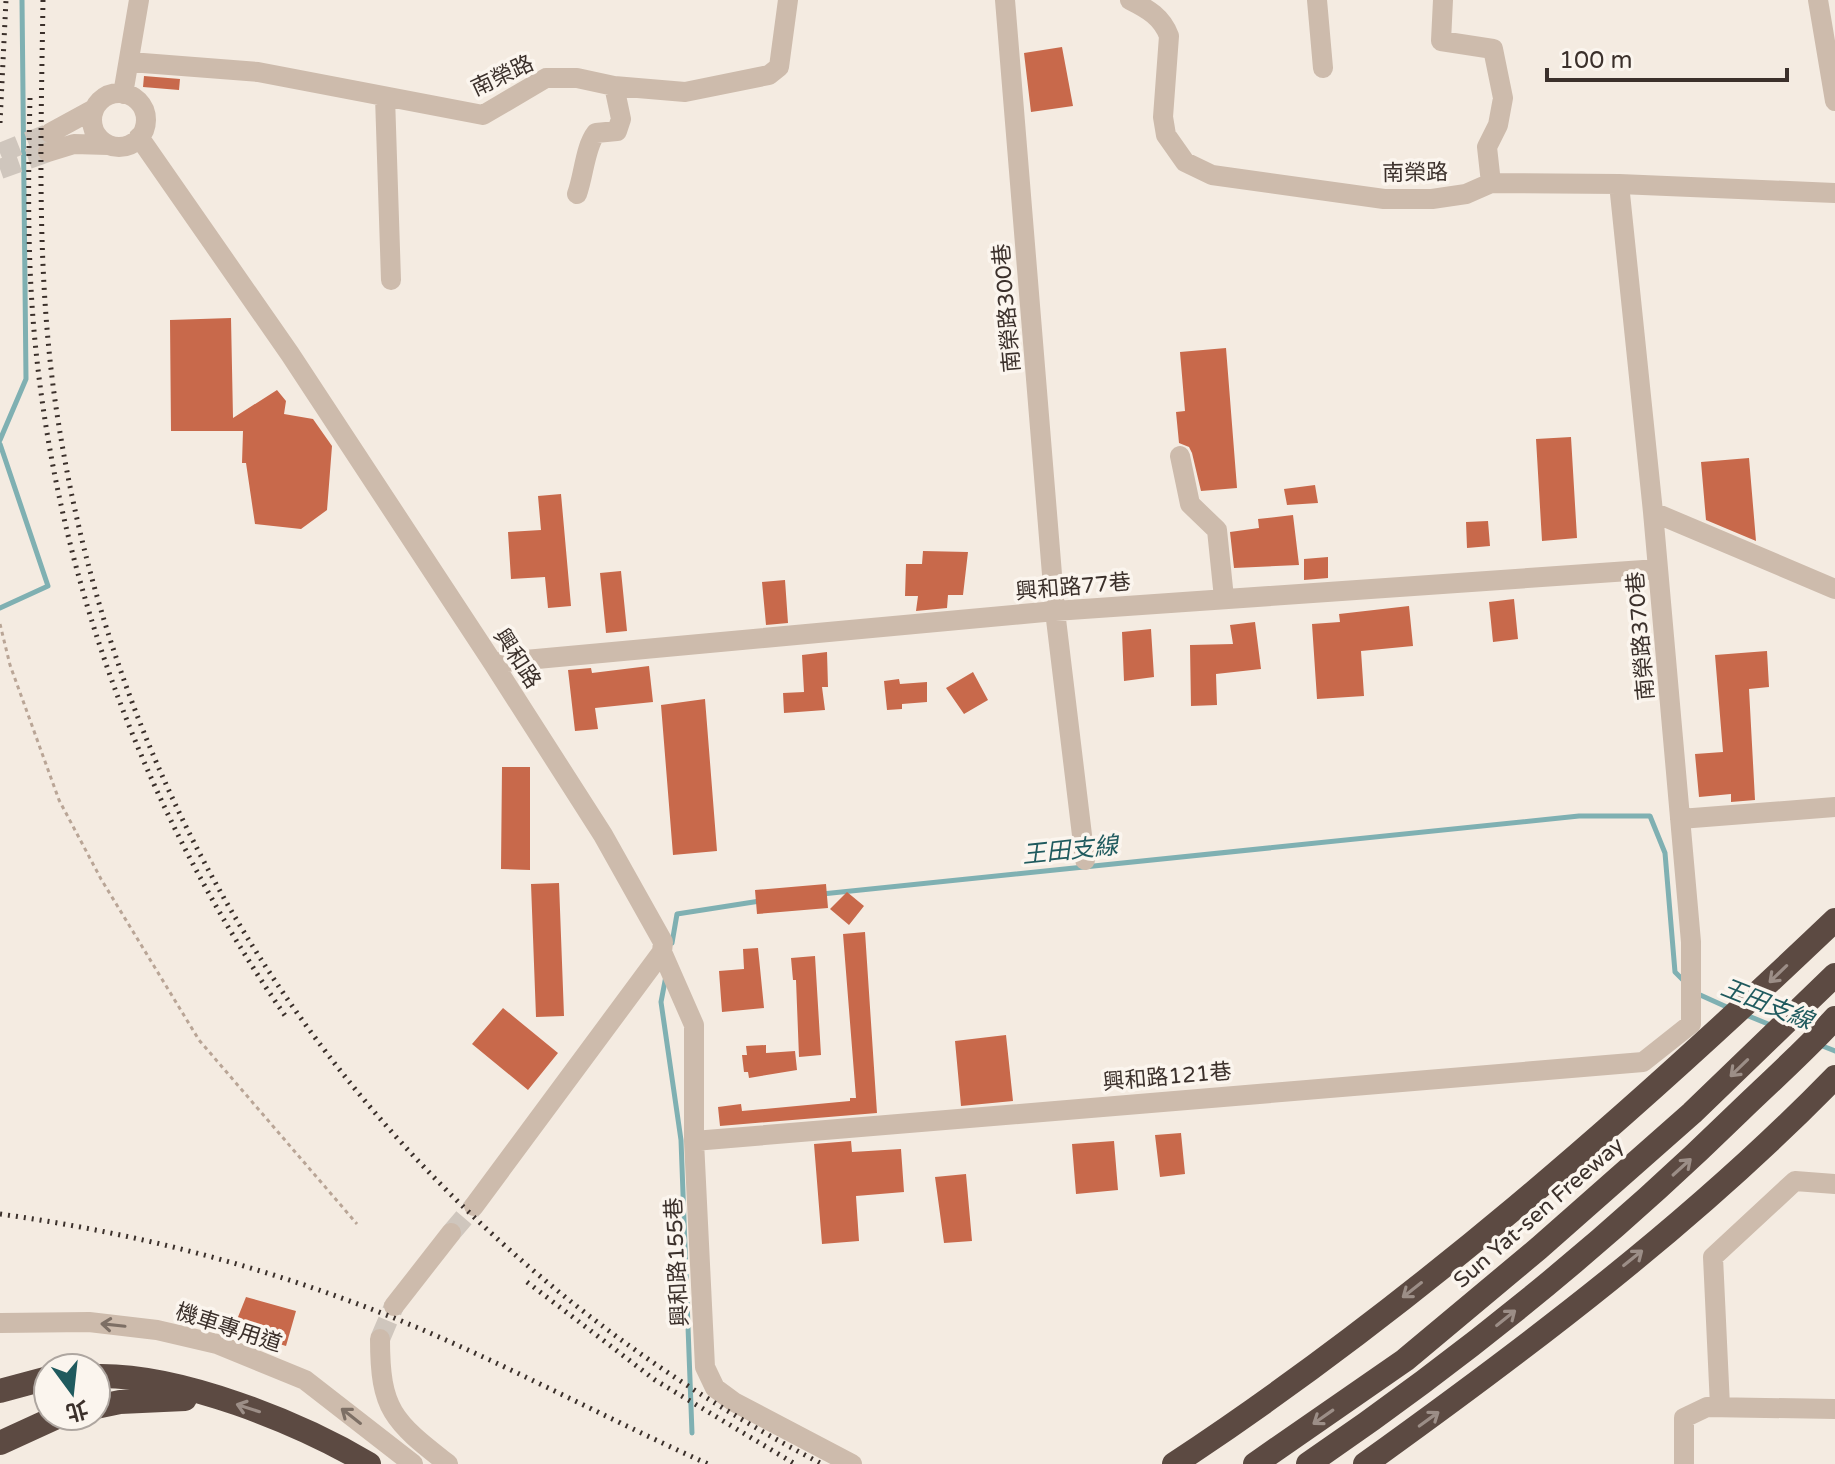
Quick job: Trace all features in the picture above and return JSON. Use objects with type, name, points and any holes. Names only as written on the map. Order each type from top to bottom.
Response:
[{"type":"highway","points":[[1174,1464],[1345,1344],[1455,1257],[1592,1142],[1835,920]]},
{"type":"highway","name":"Sun Yat-sen Freeway","points":[[1255,1464],[1405,1360],[1539,1248],[1692,1113],[1835,975]]},
{"type":"highway","points":[[1308,1464],[1418,1389],[1582,1257],[1689,1160],[1835,1018]]},
{"type":"highway","points":[[1365,1464],[1454,1400],[1730,1179],[1835,1077]]},
{"type":"highway","points":[[112,1377],[134,1378],[216,1397],[279,1418],[369,1464]]},
{"type":"highway","points":[[0,1391],[32,1382]]},
{"type":"highway","points":[[112,1404],[216,1397]]},
{"type":"highway","points":[[0,1443],[32,1428]]},
{"type":"street","points":[[123,94],[139,0]]},
{"type":"street","name":"南榮路300巷","points":[[1005,0],[1055,611],[1085,860]]},
{"type":"street","name":"南榮路","points":[[1130,0],[1150,10],[1169,36],[1163,117],[1173,148],[1185,162],[1212,175],[1384,199],[1444,198],[1466,194],[1491,183],[1619,184],[1835,193]]},
{"type":"street","points":[[1317,0],[1323,68]]},
{"type":"street","points":[[1443,0],[1441,41],[1493,49],[1498,65],[1503,98],[1498,125],[1487,147],[1491,183]]},
{"type":"street","points":[[1818,0],[1835,101]]},
{"type":"street","name":"南榮路","points":[[130,62],[258,72],[483,115],[546,78],[577,78],[614,86],[685,92],[769,75],[779,67],[783,2]]},
{"type":"street","points":[[577,194],[587,166],[589,143],[596,133],[617,131],[621,119],[614,86]]},
{"type":"street","points":[[123,94],[142,107],[146,123],[139,137],[125,146],[49,142],[106,97],[123,94]]},
{"type":"street","points":[[385,97],[391,280]]},
{"type":"street","points":[[94,109],[96,134],[108,145]]},
{"type":"street","name":"興和路","points":[[139,137],[290,354],[493,663],[644,903],[660,931],[662,952],[674,979]]},
{"type":"street","name":"南榮路370巷","points":[[1619,184],[1653,512],[1691,942],[1691,1024],[1643,1062]]},
{"type":"street","points":[[1180,456],[1190,504],[1217,530],[1224,598]]},
{"type":"street","points":[[1653,512],[1835,589]]},
{"type":"street","name":"興和路77巷","points":[[493,663],[1055,611],[1658,569]]},
{"type":"street","points":[[1680,819],[1835,807]]},
{"type":"street","points":[[474,1206],[662,952]]},
{"type":"street","name":"興和路155巷","points":[[674,979],[694,1025],[694,1141],[705,1367],[715,1388],[734,1402],[852,1464]]},
{"type":"street","name":"興和路121巷","points":[[694,1141],[1643,1062]]},
{"type":"street","points":[[1720,1406],[1713,1257],[1795,1181],[1835,1184]]},
{"type":"street","points":[[394,1306],[451,1233]]},
{"type":"street","name":"機車專用道","points":[[0,1323],[89,1322],[157,1330],[217,1344],[305,1380],[413,1464]]},
{"type":"street","points":[[380,1339],[380,1380],[387,1404],[407,1432],[448,1464]]},
{"type":"street","points":[[1684,1464],[1684,1418],[1707,1407],[1835,1409]]},
{"type":"path","points":[[0,624],[10,665],[59,800],[101,879],[199,1040],[357,1224]]},
{"type":"building","points":[[1062,47],[1073,106],[1031,112],[1024,53]]},
{"type":"building","points":[[144,76],[180,79],[179,90],[143,87]]},
{"type":"building","points":[[231,318],[233,418],[277,390],[286,401],[284,414],[313,419],[332,446],[327,510],[301,529],[255,524],[246,463],[242,463],[243,431],[171,431],[170,320]]},
{"type":"building","points":[[1226,348],[1237,488],[1201,491],[1192,453],[1189,447],[1179,443],[1176,412],[1185,411],[1180,352]]},
{"type":"building","points":[[1571,437],[1577,538],[1542,541],[1536,439]]},
{"type":"building","points":[[1749,458],[1756,541],[1706,520],[1701,462]]},
{"type":"building","points":[[1315,485],[1318,503],[1287,505],[1284,489]]},
{"type":"building","points":[[561,494],[571,606],[548,608],[545,577],[511,579],[508,532],[541,530],[538,496]]},
{"type":"building","points":[[1293,515],[1299,565],[1234,568],[1230,532],[1259,528],[1258,519]]},
{"type":"building","points":[[1488,521],[1490,546],[1467,548],[1466,522]]},
{"type":"building","points":[[923,551],[968,552],[963,595],[948,595],[947,608],[916,611],[918,596],[905,596],[906,564],[922,564]]},
{"type":"building","points":[[1328,557],[1328,578],[1304,580],[1304,559]]},
{"type":"building","points":[[621,571],[627,631],[606,633],[600,573]]},
{"type":"building","points":[[785,580],[788,623],[766,625],[762,582]]},
{"type":"building","points":[[1514,599],[1518,639],[1493,642],[1489,602]]},
{"type":"building","points":[[1409,606],[1413,646],[1361,651],[1364,696],[1317,699],[1312,624],[1340,622],[1339,614]]},
{"type":"building","points":[[1255,622],[1261,669],[1216,674],[1217,705],[1191,706],[1190,645],[1233,644],[1230,625]]},
{"type":"building","points":[[1151,629],[1154,677],[1124,681],[1122,632]]},
{"type":"building","points":[[1767,651],[1769,687],[1749,689],[1755,800],[1731,802],[1731,794],[1699,797],[1695,754],[1723,752],[1715,655]]},
{"type":"building","points":[[827,652],[828,687],[822,687],[825,710],[784,713],[783,693],[804,692],[802,655]]},
{"type":"building","points":[[649,666],[653,702],[595,708],[598,729],[575,731],[568,670],[591,668],[592,673]]},
{"type":"building","points":[[973,672],[988,700],[964,714],[946,688]]},
{"type":"building","points":[[899,679],[900,684],[927,682],[927,702],[902,704],[902,709],[887,710],[884,681]]},
{"type":"building","points":[[705,699],[717,851],[673,855],[661,705]]},
{"type":"building","points":[[502,767],[530,767],[530,870],[501,869]]},
{"type":"building","points":[[559,883],[564,1016],[536,1017],[531,884]]},
{"type":"building","points":[[826,884],[828,908],[757,914],[755,890]]},
{"type":"building","points":[[847,892],[864,906],[849,925],[830,909]]},
{"type":"building","points":[[865,932],[877,1113],[720,1126],[718,1107],[741,1104],[742,1111],[856,1098],[843,934]]},
{"type":"building","points":[[758,948],[764,1008],[722,1012],[719,971],[744,969],[743,949]]},
{"type":"building","points":[[815,956],[821,1055],[799,1057],[796,980],[793,980],[791,958]]},
{"type":"building","points":[[503,1008],[558,1053],[528,1090],[472,1044]]},
{"type":"building","points":[[1006,1035],[1013,1101],[961,1106],[955,1041]]},
{"type":"building","points":[[766,1045],[766,1053],[795,1051],[797,1070],[749,1078],[748,1072],[744,1072],[742,1055],[747,1055],[746,1046]]},
{"type":"building","points":[[1181,1133],[1185,1174],[1160,1177],[1155,1135]]},
{"type":"building","points":[[851,1141],[852,1152],[901,1149],[904,1192],[856,1196],[859,1241],[822,1244],[814,1144]]},
{"type":"building","points":[[1114,1141],[1118,1190],[1076,1194],[1072,1144]]},
{"type":"building","points":[[966,1174],[972,1241],[944,1243],[935,1177]]},
{"type":"building","points":[[246,1297],[296,1311],[286,1346],[263,1339],[261,1348],[232,1332]]},
{"type":"waterway","points":[[0,440],[26,379],[22,0]]},
{"type":"waterway","points":[[0,444],[48,586],[0,608]]},
{"type":"waterway","name":"王田支線","points":[[822,894],[1579,816],[1650,816],[1665,853],[1675,972],[1685,982]]},
{"type":"waterway","name":"王田支線","points":[[672,943],[677,914],[760,901]]},
{"type":"waterway","name":"王田支線","points":[[666,976],[661,1002],[681,1140],[692,1433]]},
{"type":"waterway","name":"王田支線","points":[[1698,994],[1729,1008]]},
{"type":"waterway","name":"王田支線","points":[[1746,1015],[1773,1026]]},
{"type":"waterway","name":"王田支線","points":[[1820,1045],[1835,1051]]},
{"type":"tunnel","points":[[0,153],[50,133]]},
{"type":"tunnel","points":[[0,169],[48,152]]},
{"type":"tunnel","points":[[451,1233],[474,1206]]},
{"type":"tunnel","points":[[380,1339],[394,1306]]},
{"type":"railway","points":[[0,123],[6,0]]},
{"type":"railway","points":[[43,0],[43,255],[56,407],[92,577],[146,738],[219,889],[309,1029],[415,1158],[537,1273],[672,1376],[822,1464]]},
{"type":"railway","points":[[30,98],[30,256],[36,351],[48,440],[66,528],[90,615],[119,700],[153,783],[237,942],[286,1017]]},
{"type":"railway","points":[[0,1214],[107,1232],[212,1257],[366,1307],[453,1343],[708,1464]]},
{"type":"railway","points":[[527,1282],[655,1380],[795,1464]]}]
